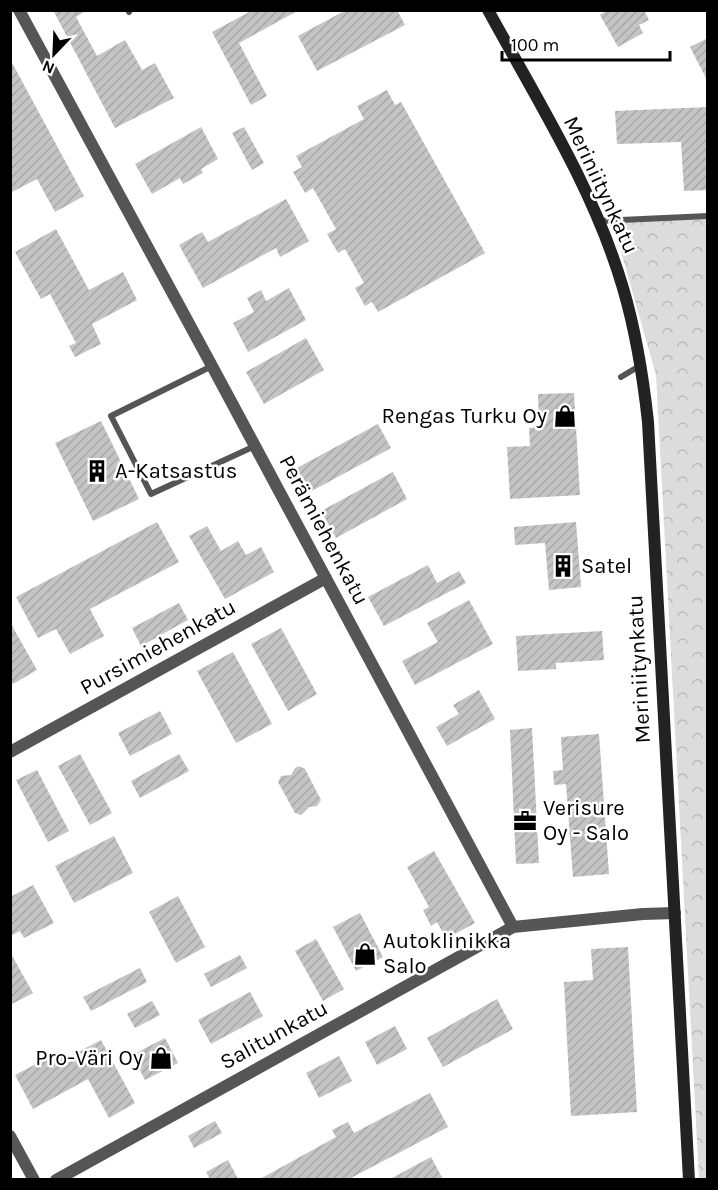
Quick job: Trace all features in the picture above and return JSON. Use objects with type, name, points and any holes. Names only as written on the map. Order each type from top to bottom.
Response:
[{"type":"main road","name":"Meriniitynkatu","points":[[488,10],[578,176],[599,221],[623,287],[642,365],[648,422],[689,1179]]},
{"type":"street","name":"Perämiehenkatu","points":[[19,10],[513,927]]},
{"type":"street","name":"Pursimiehenkatu","points":[[10,752],[326,578]]},
{"type":"street","points":[[513,927],[675,913]]},
{"type":"street","name":"Salitunkatu","points":[[56,1179],[513,927]]},
{"type":"street","points":[[10,1136],[34,1179]]},
{"type":"lane","points":[[599,221],[708,216]]},
{"type":"lane","points":[[621,377],[642,365]]},
{"type":"lane","points":[[212,366],[111,416],[152,494],[255,446]]},
{"type":"green space","points":[[707,214],[707,1179],[699,1179],[656,375],[612,220]]},
{"type":"building","points":[[53,10],[87,10],[76,17],[97,56],[125,40],[142,70],[155,63],[174,98],[115,128]]},
{"type":"building","points":[[253,10],[299,10],[239,43],[267,96],[251,105],[212,32]]},
{"type":"building","points":[[346,10],[397,10],[405,25],[317,71],[298,36]]},
{"type":"building","points":[[608,10],[644,10],[649,20],[639,25],[643,33],[618,47],[600,15]]},
{"type":"building","points":[[708,38],[708,82],[690,47]]},
{"type":"building","points":[[10,59],[84,196],[55,212],[37,179],[10,193]]},
{"type":"building","points":[[387,90],[395,105],[401,102],[485,253],[378,312],[372,302],[365,306],[355,288],[364,283],[345,249],[338,253],[327,234],[336,229],[313,188],[305,193],[293,172],[302,167],[296,156],[364,119],[357,106]]},
{"type":"building","points":[[708,107],[708,190],[684,191],[681,142],[617,144],[615,111]]},
{"type":"building","points":[[201,127],[218,159],[201,169],[203,173],[183,184],[180,178],[152,194],[135,164]]},
{"type":"building","points":[[244,127],[264,163],[252,170],[232,133]]},
{"type":"building","points":[[286,199],[309,241],[280,257],[276,248],[203,288],[179,245],[202,232],[208,242]]},
{"type":"building","points":[[56,229],[89,290],[123,272],[137,300],[92,324],[101,344],[75,357],[69,346],[76,343],[50,294],[41,299],[15,252]]},
{"type":"building","points":[[289,288],[306,320],[248,352],[233,323],[254,312],[247,298],[261,290],[266,301]]},
{"type":"building","points":[[306,338],[324,370],[264,404],[246,372]]},
{"type":"building","points":[[574,393],[580,495],[510,499],[507,447],[530,446],[529,428],[539,427],[538,394]]},
{"type":"building","name":"A-Katsastus","points":[[101,421],[139,499],[93,521],[55,443]]},
{"type":"building","points":[[378,424],[391,448],[310,492],[297,468]]},
{"type":"building","points":[[393,472],[407,499],[336,538],[321,511]]},
{"type":"building","points":[[157,522],[179,562],[90,609],[104,636],[70,654],[56,629],[38,638],[16,597]]},
{"type":"building","name":"Satel","points":[[576,522],[581,587],[549,590],[545,543],[515,545],[514,527]]},
{"type":"building","points":[[207,526],[221,551],[238,541],[246,555],[261,547],[274,572],[225,599],[189,536]]},
{"type":"building","points":[[428,565],[437,583],[459,571],[466,583],[384,626],[368,597]]},
{"type":"building","points":[[469,600],[493,644],[415,685],[402,661],[438,642],[427,623]]},
{"type":"building","points":[[179,603],[188,620],[141,646],[132,628]]},
{"type":"building","points":[[10,622],[37,670],[13,684],[10,679]]},
{"type":"building","points":[[281,628],[317,694],[288,711],[251,644]]},
{"type":"building","points":[[602,631],[604,660],[556,663],[556,669],[518,671],[516,636]]},
{"type":"building","points":[[233,652],[272,724],[236,743],[197,671]]},
{"type":"building","points":[[479,690],[495,719],[447,746],[436,727],[459,714],[453,705]]},
{"type":"building","points":[[160,711],[172,734],[130,756],[118,733]]},
{"type":"building","points":[[532,728],[539,863],[516,864],[510,730]]},
{"type":"building","points":[[599,734],[609,874],[573,877],[566,784],[554,785],[553,771],[563,770],[561,737]]},
{"type":"building","points":[[80,754],[112,813],[90,825],[58,766]]},
{"type":"building","points":[[179,754],[189,771],[140,798],[131,781]]},
{"type":"building","points":[[299,766],[305,769],[321,800],[317,806],[309,807],[301,815],[295,813],[278,782],[281,776],[291,775]]},
{"type":"building","points":[[37,770],[69,831],[48,842],[16,780]]},
{"type":"building","points":[[114,836],[133,873],[74,903],[55,866]]},
{"type":"building","points":[[434,851],[475,923],[446,939],[437,922],[431,926],[423,910],[429,907],[407,867]]},
{"type":"building","points":[[33,885],[54,923],[24,938],[20,931],[10,936],[10,897]]},
{"type":"building","points":[[178,896],[205,947],[176,963],[149,912]]},
{"type":"building","points":[[360,913],[383,957],[356,971],[333,927]]},
{"type":"building","points":[[316,939],[344,989],[323,1001],[295,951]]},
{"type":"building","points":[[628,947],[637,1112],[571,1116],[564,982],[593,980],[591,949]]},
{"type":"building","points":[[10,952],[33,993],[10,1005]]},
{"type":"building","points":[[240,955],[247,968],[211,987],[204,974]]},
{"type":"building","points":[[140,968],[147,982],[91,1011],[83,997]]},
{"type":"building","points":[[250,992],[263,1016],[211,1044],[198,1020]]},
{"type":"building","points":[[497,999],[513,1029],[443,1067],[427,1038]]},
{"type":"building","points":[[152,1001],[160,1015],[135,1028],[127,1014]]},
{"type":"building","points":[[395,1026],[407,1049],[377,1065],[365,1042]]},
{"type":"building","points":[[165,1038],[178,1063],[145,1080],[132,1055]]},
{"type":"building","points":[[101,1040],[135,1103],[109,1118],[88,1079],[33,1109],[15,1075],[59,1052],[63,1060]]},
{"type":"building","points":[[339,1056],[352,1081],[319,1098],[306,1073]]},
{"type":"building","points":[[430,1093],[448,1127],[349,1179],[260,1179],[336,1137],[332,1130],[348,1122],[354,1133]]},
{"type":"building","points":[[215,1121],[222,1133],[194,1148],[188,1136]]},
{"type":"building","points":[[431,1157],[443,1179],[390,1179]]},
{"type":"building","points":[[228,1160],[238,1179],[210,1179],[206,1172]]},
{"type":"place","name":"Rengas Turku Oy","points":[[565,416]]},
{"type":"place","name":"A-Katsastus","points":[[97,471]]},
{"type":"place","name":"Satel","points":[[563,566]]},
{"type":"place","name":"Verisure Oy - Salo","points":[[525,821]]},
{"type":"place","name":"Autoklinikka Salo","points":[[365,954]]},
{"type":"place","name":"Pro-Väri Oy","points":[[161,1058]]}]
